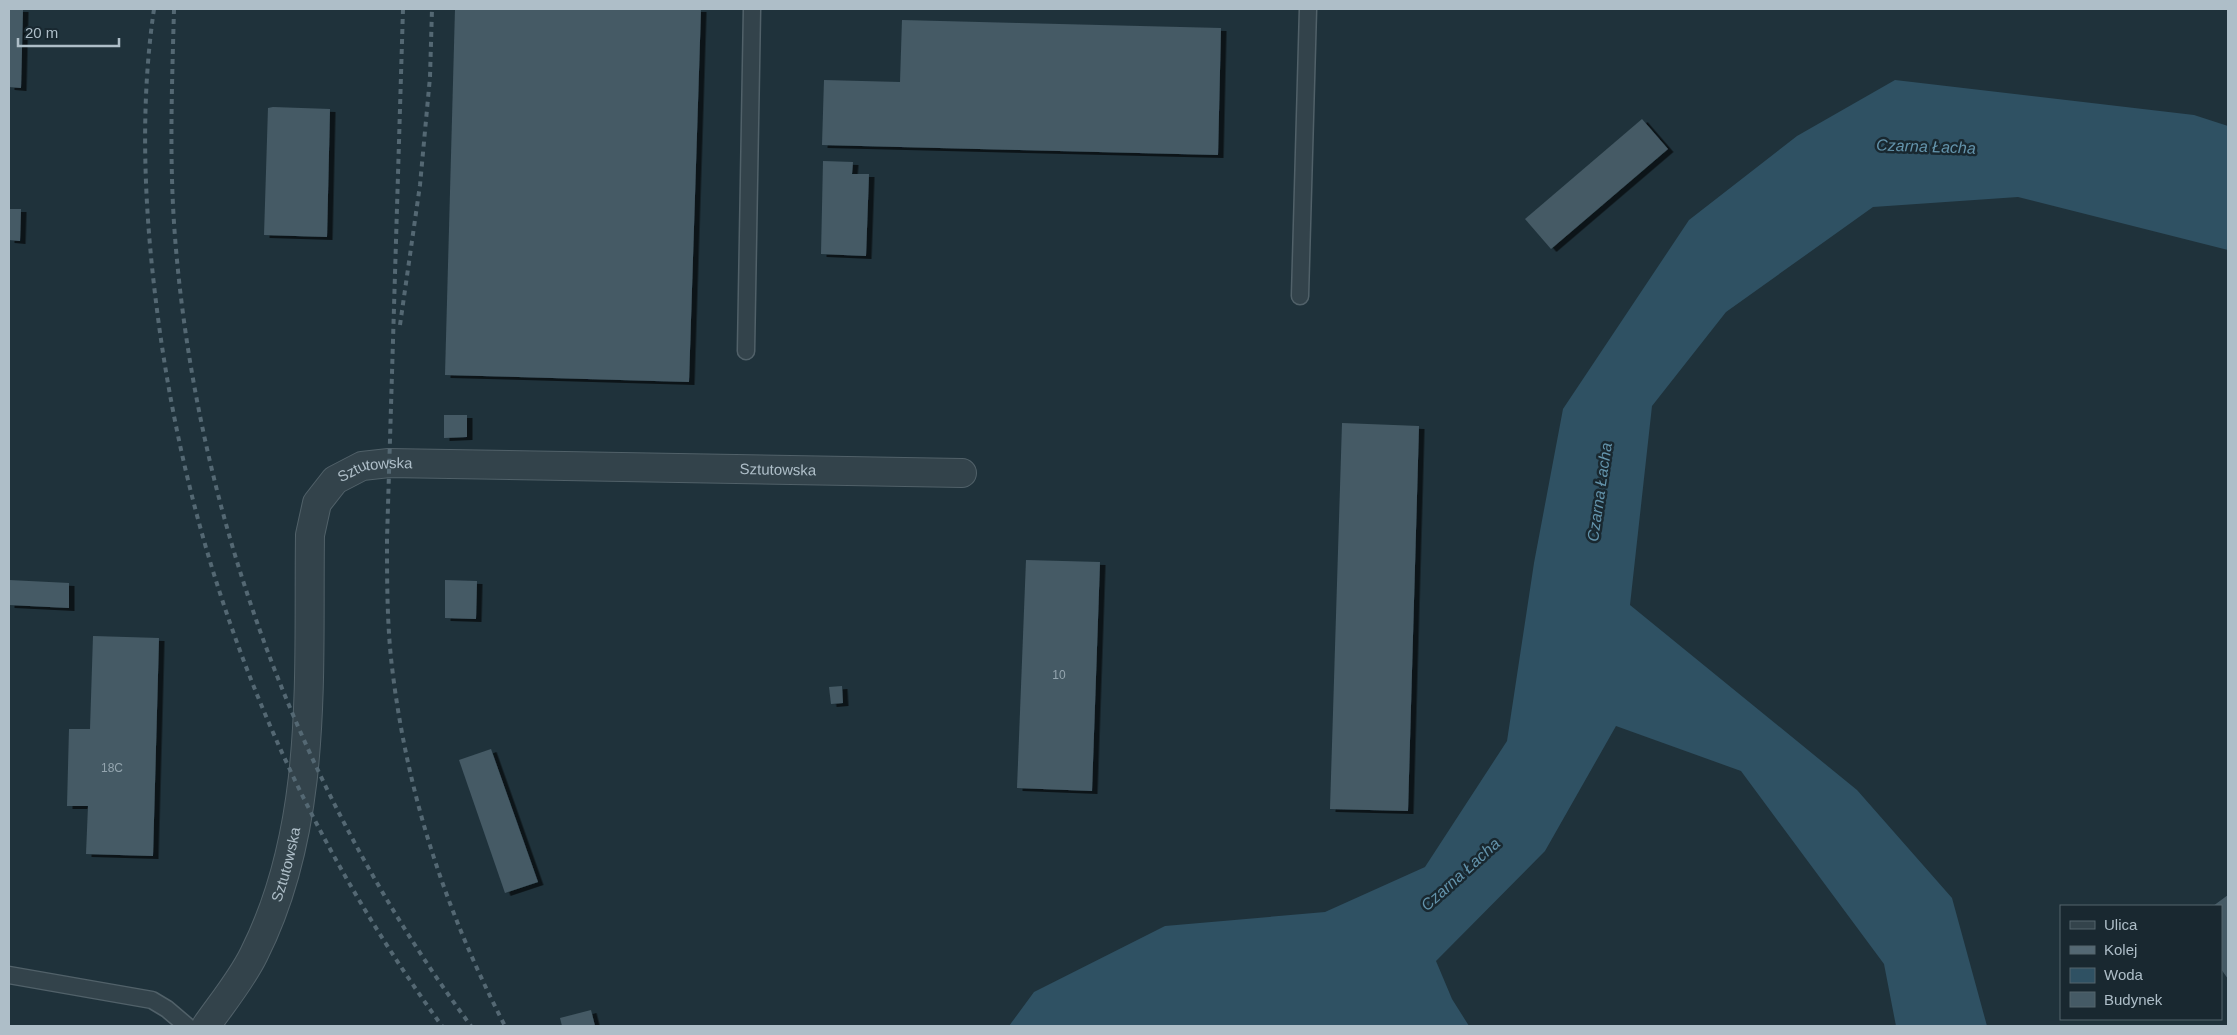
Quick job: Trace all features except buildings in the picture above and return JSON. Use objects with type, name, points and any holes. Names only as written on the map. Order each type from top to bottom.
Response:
[{"type":"street","name":"Sztutowska","points":[[206,1026],[254,955],[284,882],[302,796],[306,745],[310,535],[316,503],[335,480],[362,466],[389,463],[962,474]]},
{"type":"lane","points":[[746,351],[752,9]]},
{"type":"lane","points":[[1300,296],[1308,9]]},
{"type":"lane","points":[[9,975],[152,1000],[167,1009],[187,1026]]},
{"type":"water","name":"Czarna Łacha","points":[[1895,80],[2194,115],[2228,126],[2228,250],[2018,197],[1873,207],[1726,312],[1652,406],[1630,605],[1857,790],[1952,898],[1987,1026],[1896,1026],[1884,964],[1741,771],[1616,726],[1545,851],[1436,961],[1452,999],[1469,1026],[1009,1026],[1034,992],[1165,926],[1325,912],[1425,867],[1507,741],[1534,563],[1563,409],[1689,220],[1797,136]]},
{"type":"railway","points":[[154,9],[145,118],[146,192],[156,302],[171,400],[192,497],[219,591],[252,682],[291,772],[336,859],[386,944],[442,1026]]},
{"type":"railway","points":[[174,9],[172,152],[175,237],[187,343],[207,448],[234,551],[268,652],[309,751],[357,846],[411,938],[471,1026]]},
{"type":"railway","points":[[403,9],[387,539],[390,651],[408,761],[432,852],[465,940],[505,1026]]},
{"type":"railway","points":[[400,325],[420,185],[430,77],[432,9]]}]
